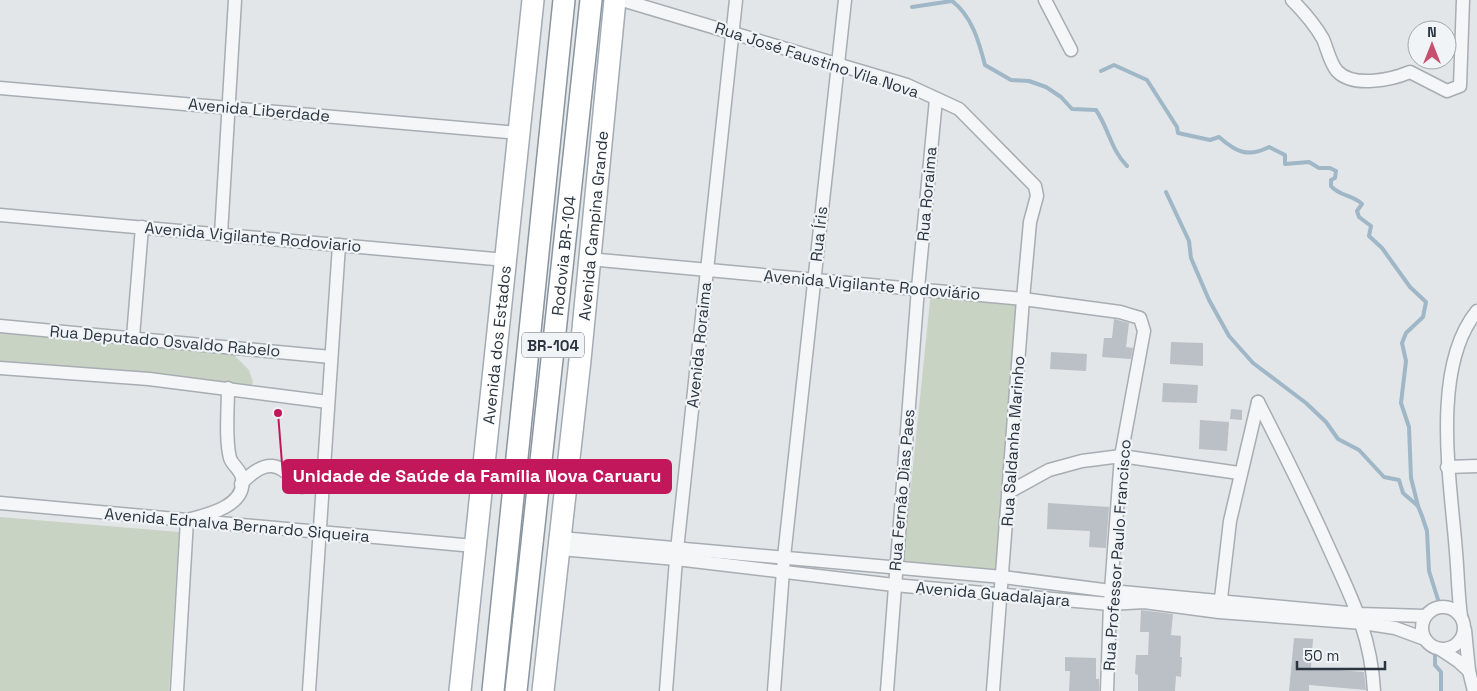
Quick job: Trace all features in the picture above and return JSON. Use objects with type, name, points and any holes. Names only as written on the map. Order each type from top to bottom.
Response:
[{"type":"main road","name":"Avenida dos Estados","points":[[460,691],[533,0]]},
{"type":"main road","name":"Rodovia BR-104","points":[[493,691],[564,0]]},
{"type":"main road","name":"Rodovia BR-104","points":[[516,691],[591,0]]},
{"type":"main road","name":"Avenida Campina Grande","points":[[543,691],[561,544],[615,0]]},
{"type":"street","points":[[221,234],[227,107],[235,0]]},
{"type":"street","name":"Rua José Faustino Vila Nova","points":[[622,0],[907,85],[954,106],[1028,177],[1037,192]]},
{"type":"street","name":"Avenida Roraima","points":[[666,691],[677,553],[736,0]]},
{"type":"street","name":"Rua Íris","points":[[774,691],[784,557],[845,0]]},
{"type":"street","points":[[1045,0],[1071,50]]},
{"type":"street","points":[[1292,0],[1303,11],[1322,38],[1336,70],[1348,79],[1396,78],[1410,72],[1448,91],[1460,86],[1463,0]]},
{"type":"street","name":"Avenida Liberdade","points":[[0,88],[518,133]]},
{"type":"street","name":"Rua Roraima","points":[[918,288],[936,99]]},
{"type":"street","name":"Rua Saldanha Marinho","points":[[993,691],[1002,595],[1023,299],[1030,222],[1037,192]]},
{"type":"street","name":"Avenida Vigilante Rodoviario","points":[[0,215],[506,260]]},
{"type":"street","points":[[133,337],[142,227]]},
{"type":"street","points":[[309,691],[339,245]]},
{"type":"street","name":"Avenida Vigilante Rodoviário","points":[[589,259],[707,272],[918,288],[1023,299],[1134,315],[1140,318],[1144,331]]},
{"type":"street","name":"Rua Fernão Dias Paes","points":[[886,691],[918,288]]},
{"type":"street","points":[[1474,691],[1469,671],[1456,582],[1456,553],[1447,467],[1452,370],[1462,338],[1477,312]]},
{"type":"street","name":"Rua Deputado Osvaldo Rabelo","points":[[0,326],[331,356]]},
{"type":"street","name":"Rua Professor Paulo Francisco","points":[[1107,691],[1111,598],[1121,456],[1144,331]]},
{"type":"street","points":[[0,368],[149,379],[328,402]]},
{"type":"street","points":[[228,388],[230,458],[242,477],[242,484]]},
{"type":"street","points":[[1220,606],[1230,521],[1239,473],[1258,402],[1301,486],[1361,619],[1370,652],[1374,691]]},
{"type":"street","points":[[1009,492],[1049,470],[1082,462],[1121,456],[1239,473]]},
{"type":"street","points":[[177,691],[187,520],[212,513],[236,500],[242,484],[254,470],[265,466],[276,466],[286,470],[302,487]]},
{"type":"street","points":[[1447,467],[1477,466]]},
{"type":"street","name":"Avenida Ednalva Bernardo Siqueira","points":[[0,503],[474,546]]},
{"type":"street","name":"Avenida Guadalajara","points":[[561,544],[677,553],[783,572],[894,585],[1002,595],[1111,598]]},
{"type":"street","points":[[677,553],[784,557],[1003,577],[1111,598],[1361,619],[1425,616]]},
{"type":"street","points":[[1440,607],[1456,582]]},
{"type":"street","points":[[1425,640],[1422,628],[1425,616],[1434,608],[1452,608],[1463,622]]},
{"type":"street","points":[[1361,619],[1395,628],[1425,640],[1458,661],[1469,671]]},
{"type":"street","points":[[1440,649],[1457,644],[1463,622]]},
{"type":"green space","points":[[931,291],[1025,303],[995,571],[903,563]]},
{"type":"green space","points":[[0,332],[229,350],[249,370],[253,382],[250,388],[0,364]]},
{"type":"green space","points":[[0,517],[179,532],[169,691],[0,691]]},
{"type":"building","points":[[1114,319],[1129,323],[1126,347],[1133,348],[1131,359],[1102,357],[1104,338],[1112,338]]},
{"type":"building","points":[[1171,342],[1203,343],[1203,366],[1170,364]]},
{"type":"building","points":[[1051,352],[1087,354],[1086,371],[1050,369]]},
{"type":"building","points":[[1163,383],[1198,385],[1197,403],[1162,402]]},
{"type":"building","points":[[1231,409],[1242,410],[1242,420],[1230,419]]},
{"type":"building","points":[[1200,420],[1229,422],[1227,451],[1199,449]]},
{"type":"building","points":[[1048,503],[1109,507],[1106,548],[1089,547],[1090,531],[1047,529]]},
{"type":"building","points":[[1141,610],[1173,614],[1171,635],[1181,636],[1180,657],[1182,657],[1181,677],[1176,676],[1175,691],[1138,691],[1138,675],[1135,674],[1136,655],[1148,655],[1149,632],[1140,632]]},
{"type":"building","points":[[1294,638],[1313,639],[1311,668],[1364,672],[1366,690],[1309,685],[1309,691],[1289,691]]},
{"type":"building","points":[[1065,657],[1096,658],[1096,679],[1099,679],[1099,691],[1069,691],[1070,671],[1065,671]]},
{"type":"waterway","points":[[912,7],[952,1],[970,22],[985,65],[1011,80],[1029,81],[1046,87],[1061,97],[1072,109],[1096,110],[1117,153],[1127,166]]},
{"type":"waterway","points":[[1101,71],[1114,65],[1147,80],[1177,127],[1178,133],[1210,140],[1219,137],[1237,150],[1248,153],[1269,147],[1285,155],[1285,164],[1309,162],[1319,168],[1330,168],[1336,171],[1335,178],[1331,180],[1331,186],[1338,192],[1362,204],[1357,211],[1359,217],[1371,226],[1369,236],[1382,248],[1410,287],[1426,302],[1423,317],[1406,333],[1402,343],[1406,361],[1401,403],[1409,427],[1411,478],[1418,506]]},
{"type":"waterway","points":[[1166,192],[1189,241],[1191,258],[1209,300],[1229,336],[1253,363],[1306,403],[1326,422],[1338,439],[1359,450],[1384,477],[1399,480],[1403,493],[1418,506],[1427,531],[1429,571],[1440,606]]},
{"type":"waterway","points":[[1435,650],[1435,665],[1441,672],[1441,691]]},
{"type":"place","name":"Unidade de Saúde da Família Nova Caruaru","points":[[278,413]]}]
